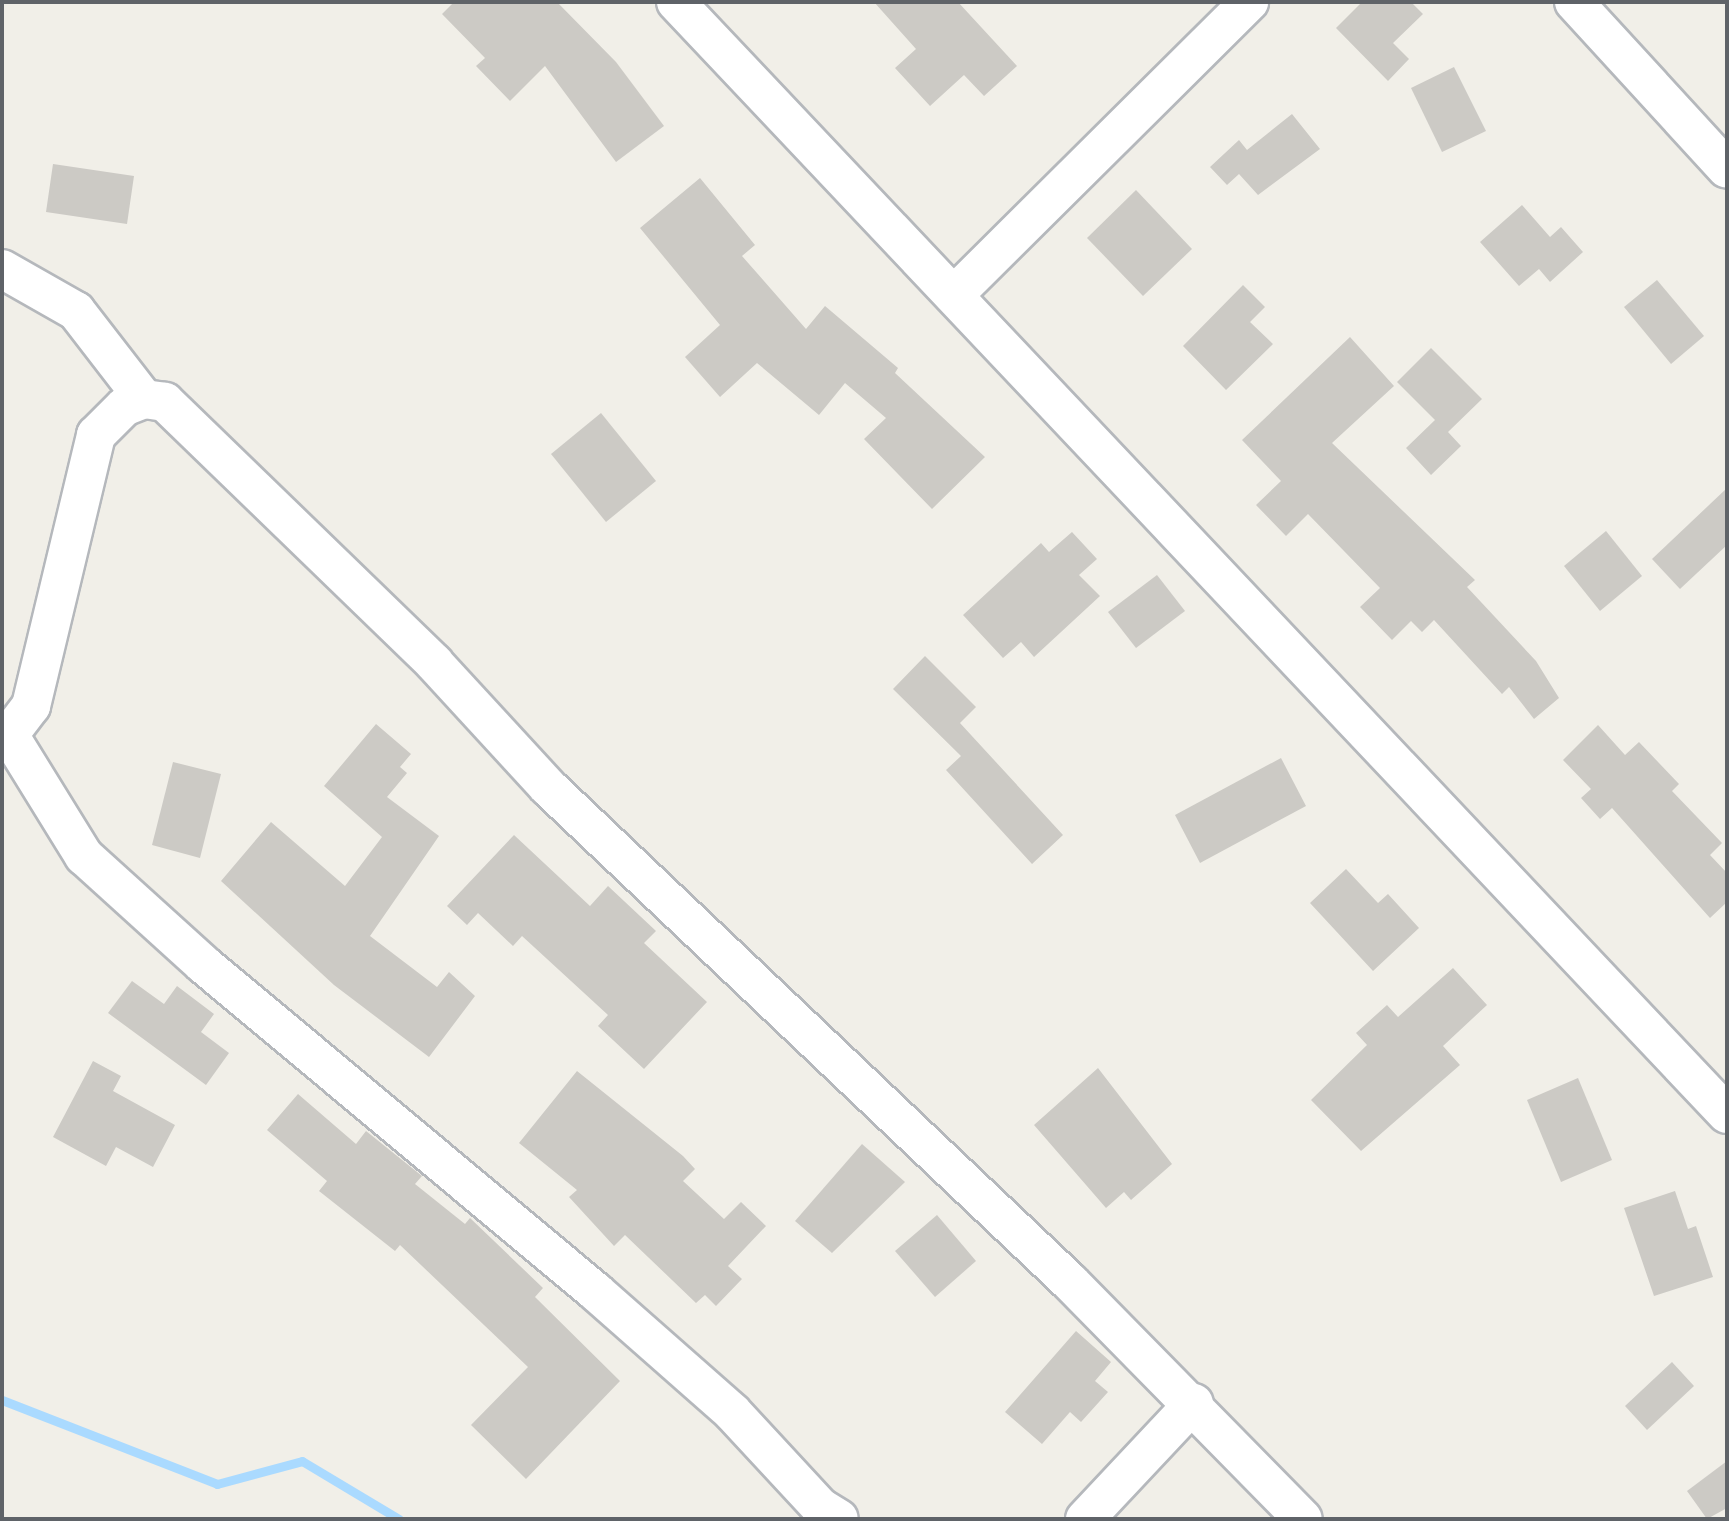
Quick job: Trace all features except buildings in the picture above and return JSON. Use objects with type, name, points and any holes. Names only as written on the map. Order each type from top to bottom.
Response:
[{"type":"street","points":[[676,2],[1727,1114]]},
{"type":"street","points":[[954,295],[1249,2]]},
{"type":"street","points":[[1574,2],[1727,169]]},
{"type":"street","points":[[2,269],[76,311],[144,399]]},
{"type":"street","points":[[839,1519],[630,1322],[214,973],[84,856],[6,741],[31,706],[96,435],[124,407],[144,399],[165,402],[310,540],[548,787],[1194,1403],[1303,1519]]},
{"type":"street","points":[[1085,1519],[1194,1403]]},
{"type":"waterway","points":[[2,1400],[217,1484],[302,1461],[399,1519]]}]
